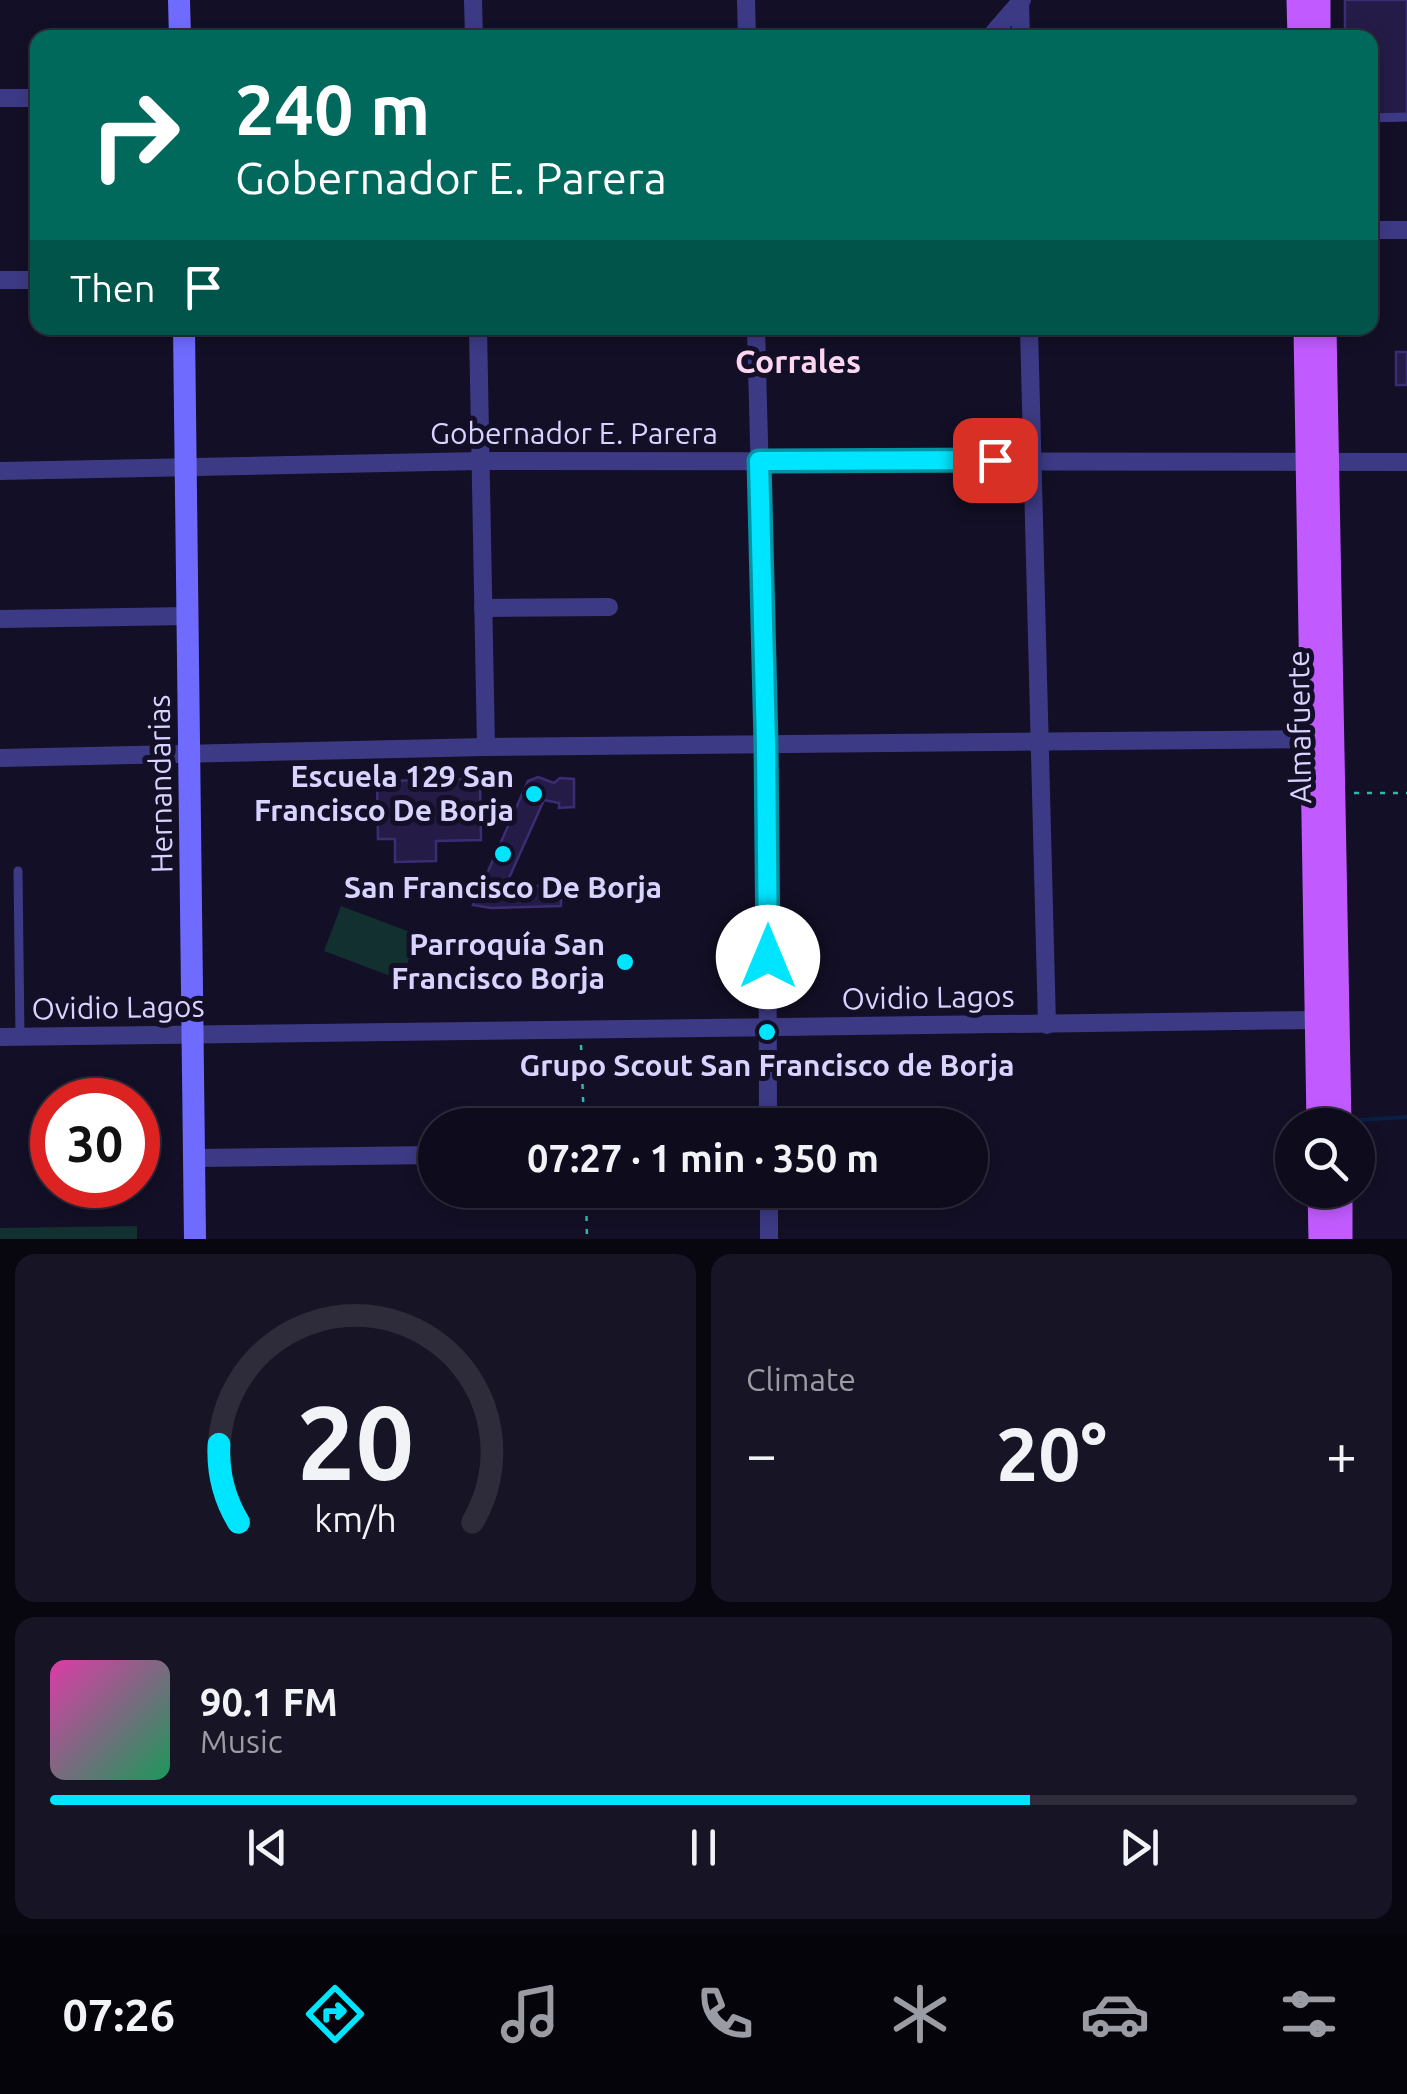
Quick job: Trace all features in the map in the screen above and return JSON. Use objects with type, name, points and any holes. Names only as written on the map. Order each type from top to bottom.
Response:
[{"type":"main road","points":[[1299,0],[1300,30]]},
{"type":"main road","points":[[1318,0],[1318,30]]},
{"type":"main road","name":"Almafuerte","points":[[1307,335],[1319,463],[1333,792],[1339,1108]]},
{"type":"main road","name":"Almafuerte","points":[[1319,1108],[1312,739],[1324,335]]},
{"type":"main road","points":[[1320,1208],[1321,1239]]},
{"type":"main road","points":[[1340,1208],[1340,1239]]},
{"type":"street","points":[[179,0],[180,30]]},
{"type":"street","points":[[473,0],[474,30]]},
{"type":"street","points":[[746,0],[747,30]]},
{"type":"street","points":[[996,30],[1021,1]]},
{"type":"street","points":[[1021,1],[1021,30]]},
{"type":"street","points":[[0,98],[30,98]]},
{"type":"street","points":[[1378,230],[1407,230]]},
{"type":"street","points":[[0,280],[30,280]]},
{"type":"street","name":"Hernandarias","points":[[184,335],[195,1239]]},
{"type":"street","points":[[478,335],[486,748]]},
{"type":"street","points":[[756,335],[766,744],[768,1108]]},
{"type":"street","points":[[1030,335],[1047,1024]]},
{"type":"street","name":"Gobernador E. Parera","points":[[0,471],[480,461],[1407,462]]},
{"type":"street","points":[[483,608],[609,607]]},
{"type":"street","points":[[0,619],[188,616]]},
{"type":"street","points":[[0,758],[1312,739]]},
{"type":"street","name":"Ovidio Lagos","points":[[0,1037],[1318,1020]]},
{"type":"street","points":[[195,1158],[418,1155]]},
{"type":"street","points":[[769,1208],[770,1239]]},
{"type":"lane","points":[[1378,118],[1407,118]]},
{"type":"lane","points":[[18,871],[20,1037]]},
{"type":"path","points":[[1333,792],[1407,793]]},
{"type":"path","points":[[580,1029],[583,1108]]},
{"type":"path","points":[[587,1208],[588,1239]]},
{"type":"green space","points":[[341,906],[418,935],[401,980],[324,951]]},
{"type":"green space","points":[[137,1226],[137,1239],[0,1239],[0,1228]]},
{"type":"building","points":[[1345,0],[1407,0],[1407,116],[1378,117],[1378,30],[1345,30]]},
{"type":"building","points":[[1396,352],[1407,352],[1407,385],[1396,385]]},
{"type":"building","points":[[538,777],[554,783],[560,778],[574,779],[574,807],[559,808],[559,803],[544,800],[505,887],[561,885],[561,906],[473,905],[528,781]]},
{"type":"building","points":[[480,779],[481,840],[436,841],[436,861],[395,862],[395,839],[378,839],[377,781]]},
{"type":"waterway","points":[[1375,1119],[1407,1117]]},
{"type":"place","name":"Escuela 129 San Francisco De Borja","points":[[534,794]]},
{"type":"place","name":"San Francisco De Borja","points":[[503,854]]},
{"type":"place","name":"Parroquía San Francisco Borja","points":[[625,962]]},
{"type":"place","name":"Grupo Scout San Francisco de Borja","points":[[767,1032]]},
{"type":"district","name":"Corrales","points":[[798,362]]},
{"type":"route","points":[[768,957],[759,461],[995,460]]}]
